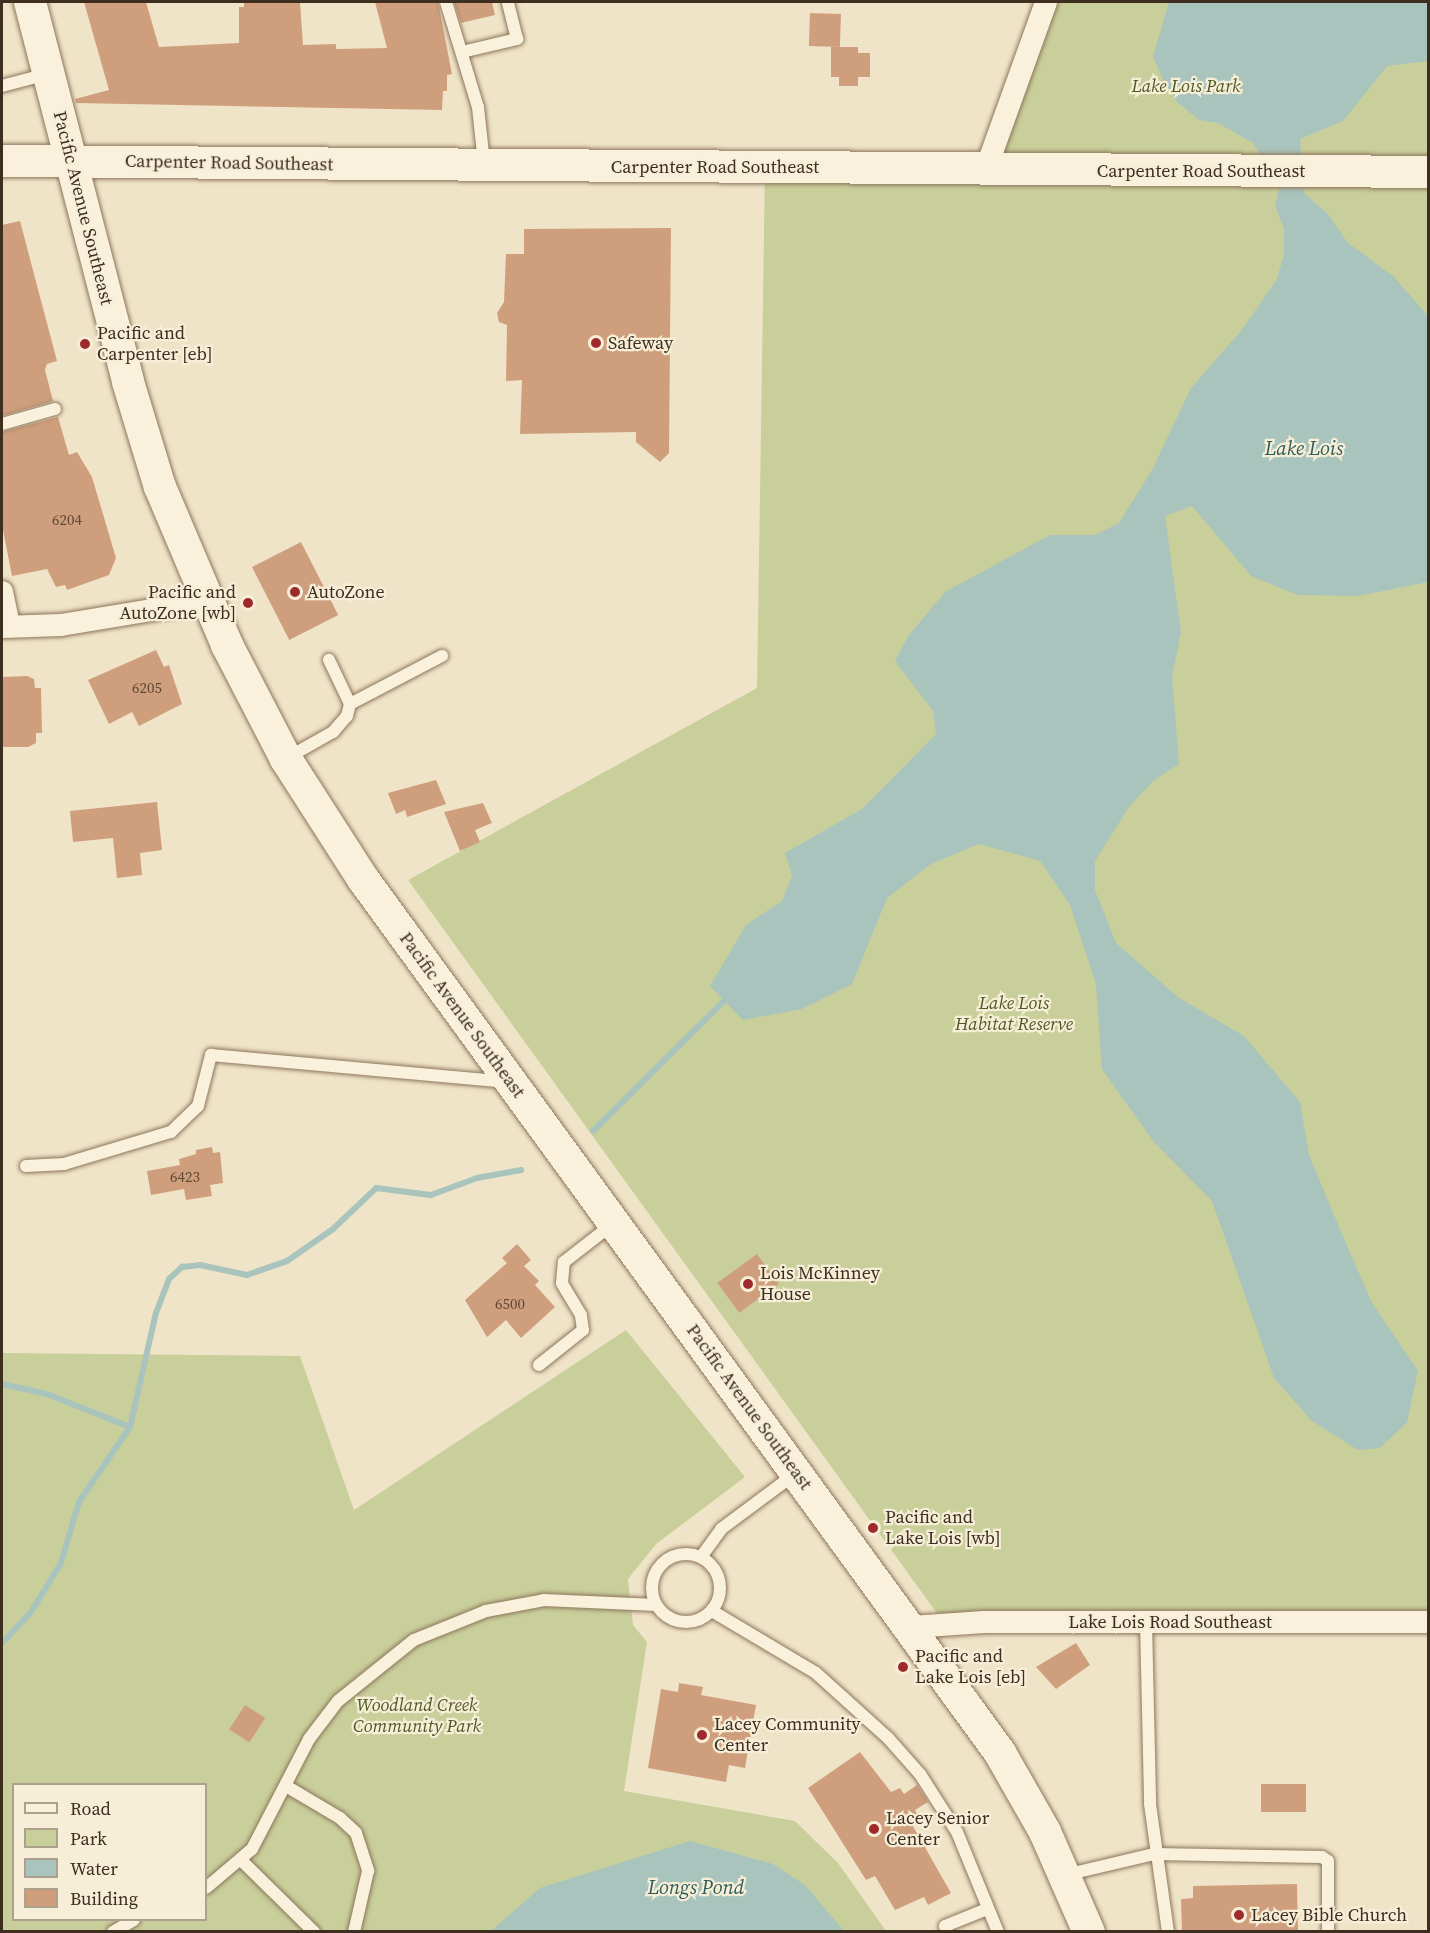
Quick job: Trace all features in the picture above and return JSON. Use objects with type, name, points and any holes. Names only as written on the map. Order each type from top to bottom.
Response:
[{"type":"main road","name":"Pacific Avenue Southeast","points":[[30,2],[153,466],[206,601],[285,759],[363,879],[911,1627],[1000,1753],[1065,1875],[1089,1932]]},
{"type":"main road","name":"Carpenter Road Southeast","points":[[2,161],[1428,172]]},
{"type":"street","points":[[986,169],[1046,2]]},
{"type":"street","points":[[2,592],[5,626],[61,625],[206,601]]},
{"type":"street","name":"Lake Lois Road Southeast","points":[[911,1627],[984,1622],[1428,1622]]},
{"type":"lane","points":[[446,2],[478,107],[484,165]]},
{"type":"lane","points":[[462,52],[517,39],[508,2]]},
{"type":"lane","points":[[2,86],[48,74]]},
{"type":"lane","points":[[2,424],[55,409]]},
{"type":"lane","points":[[285,759],[333,732],[350,704],[442,656]]},
{"type":"lane","points":[[329,660],[350,704]]},
{"type":"lane","points":[[26,1166],[64,1164],[171,1132],[198,1106],[211,1055],[512,1082]]},
{"type":"lane","points":[[539,1365],[583,1330],[581,1315],[562,1283],[564,1263],[615,1223]]},
{"type":"lane","points":[[701,1557],[721,1529],[796,1472]]},
{"type":"lane","points":[[677,1554],[701,1557],[719,1577],[719,1600],[712,1611],[683,1622],[667,1617],[656,1605],[652,1589],[659,1566],[677,1554]]},
{"type":"lane","points":[[207,1887],[241,1860],[286,1786],[309,1739],[338,1701],[375,1667],[450,1622],[544,1600],[656,1605]]},
{"type":"lane","points":[[712,1611],[816,1673],[888,1738],[920,1774],[957,1832],[998,1932]]},
{"type":"lane","points":[[1146,1622],[1154,1854],[1168,1932]]},
{"type":"lane","points":[[286,1786],[340,1818],[356,1833],[368,1871],[354,1932]]},
{"type":"lane","points":[[1065,1875],[1154,1854],[1322,1857],[1328,1861],[1328,1932]]},
{"type":"lane","points":[[241,1860],[314,1932]]},
{"type":"lane","points":[[947,1932],[945,1926],[987,1909]]},
{"type":"lane","points":[[113,1932],[132,1921]]},
{"type":"green space","name":"Lake Lois Habitat Reserve","points":[[1046,2],[1428,2],[1428,1614],[941,1619],[408,880],[757,688],[765,167],[986,169]]},
{"type":"green space","name":"Woodland Creek Community Park","points":[[626,1330],[745,1477],[656,1544],[628,1579],[633,1625],[647,1642],[624,1791],[795,1821],[838,1863],[886,1931],[2,1932],[2,1353],[300,1356],[354,1510]]},
{"type":"water","name":"Lake Lois","points":[[1169,2],[1428,2],[1428,61],[1387,66],[1343,121],[1300,139],[1304,193],[1329,215],[1347,242],[1394,277],[1428,316],[1428,582],[1358,596],[1298,595],[1251,576],[1192,506],[1165,516],[1181,632],[1172,677],[1179,764],[1153,781],[1129,807],[1095,861],[1095,890],[1116,943],[1179,998],[1244,1036],[1300,1102],[1309,1155],[1372,1303],[1418,1371],[1407,1422],[1380,1448],[1358,1450],[1312,1421],[1274,1378],[1212,1201],[1153,1141],[1102,1069],[1096,984],[1070,905],[1040,861],[979,844],[931,864],[887,898],[852,984],[802,1009],[743,1020],[710,986],[746,925],[782,901],[792,876],[785,853],[862,809],[936,734],[933,711],[895,661],[909,635],[945,592],[1050,535],[1095,535],[1119,523],[1152,470],[1191,388],[1240,332],[1276,281],[1284,255],[1284,229],[1275,206],[1280,185],[1253,143],[1218,123],[1199,120],[1178,103],[1163,80],[1153,56]]},
{"type":"water","name":"Longs Pond","points":[[690,1841],[773,1864],[805,1885],[844,1931],[491,1931],[540,1888]]},
{"type":"building","points":[[84,2],[146,2],[159,47],[239,43],[239,7],[244,7],[244,2],[300,2],[303,45],[336,44],[336,49],[387,48],[375,2],[438,2],[452,74],[447,75],[447,91],[443,91],[442,110],[76,103],[75,99],[109,90]]},
{"type":"building","points":[[454,2],[492,2],[495,15],[461,23]]},
{"type":"building","points":[[810,13],[841,14],[840,47],[809,46]]},
{"type":"building","points":[[831,47],[858,47],[858,53],[870,53],[870,77],[858,77],[858,86],[839,86],[839,77],[831,77]]},
{"type":"building","points":[[20,221],[57,361],[47,364],[45,370],[53,401],[2,416],[2,225]]},
{"type":"building","name":"Safeway","points":[[671,228],[669,453],[660,462],[636,442],[636,432],[520,434],[522,380],[506,381],[507,325],[499,322],[497,313],[504,302],[506,254],[524,254],[524,229]]},
{"type":"building","points":[[58,417],[69,455],[77,452],[92,477],[116,558],[109,575],[67,590],[65,585],[56,587],[47,569],[12,576],[2,525],[2,432]]},
{"type":"building","name":"AutoZone","points":[[301,542],[338,615],[289,640],[252,567]]},
{"type":"building","points":[[156,650],[164,667],[169,665],[182,704],[139,726],[132,712],[109,724],[88,680]]},
{"type":"building","points":[[27,676],[34,679],[35,688],[41,688],[42,733],[36,733],[36,743],[28,747],[2,747],[2,677]]},
{"type":"building","points":[[436,780],[446,804],[407,817],[405,810],[396,814],[388,793]]},
{"type":"building","points":[[157,802],[162,850],[140,853],[142,875],[117,878],[113,838],[73,842],[70,811]]},
{"type":"building","points":[[483,803],[492,823],[475,830],[480,842],[460,851],[444,812]]},
{"type":"building","points":[[212,1147],[213,1153],[220,1152],[223,1183],[210,1185],[212,1196],[186,1200],[184,1189],[151,1195],[147,1171],[180,1165],[179,1159],[196,1154],[196,1150]]},
{"type":"building","points":[[517,1244],[531,1260],[524,1266],[539,1281],[535,1285],[555,1307],[521,1338],[506,1320],[487,1337],[465,1300],[507,1263],[502,1258]]},
{"type":"building","name":"Lois McKinney House","points":[[757,1254],[779,1284],[739,1313],[717,1283]]},
{"type":"building","points":[[1076,1643],[1090,1665],[1056,1689],[1036,1667]]},
{"type":"building","name":"Lacey Community Center","points":[[679,1683],[703,1687],[701,1695],[756,1705],[745,1768],[729,1765],[726,1782],[648,1768],[661,1689],[678,1692]]},
{"type":"building","points":[[245,1705],[265,1718],[249,1742],[229,1729]]},
{"type":"building","name":"Lacey Senior Center","points":[[860,1752],[891,1792],[900,1788],[904,1794],[917,1785],[925,1797],[928,1802],[915,1810],[918,1816],[910,1821],[951,1893],[928,1905],[924,1897],[895,1910],[875,1876],[866,1880],[808,1788]]},
{"type":"building","points":[[1261,1784],[1306,1784],[1306,1812],[1261,1812]]},
{"type":"building","name":"Lacey Bible Church","points":[[1297,1884],[1298,1932],[1182,1932],[1181,1899],[1193,1898],[1193,1886]]},
{"type":"waterway","points":[[593,1131],[729,996]]},
{"type":"waterway","points":[[2,1643],[31,1612],[61,1563],[79,1502],[130,1427],[156,1313],[169,1279],[182,1267],[200,1265],[247,1275],[287,1261],[333,1229],[376,1188],[431,1195],[477,1178],[521,1170]]},
{"type":"waterway","points":[[2,1384],[47,1394],[130,1427]]},
{"type":"place","name":"Safeway","points":[[596,343]]},
{"type":"place","name":"Pacific and Carpenter [eb]","points":[[85,344]]},
{"type":"place","name":"AutoZone","points":[[295,592]]},
{"type":"place","name":"Pacific and AutoZone [wb]","points":[[248,603]]},
{"type":"place","name":"Lois McKinney House","points":[[748,1284]]},
{"type":"place","name":"Pacific and Lake Lois [wb]","points":[[873,1528]]},
{"type":"place","name":"Pacific and Lake Lois [eb]","points":[[903,1667]]},
{"type":"place","name":"Lacey Community Center","points":[[702,1735]]},
{"type":"place","name":"Lacey Senior Center","points":[[874,1829]]},
{"type":"place","name":"Lacey Bible Church","points":[[1239,1915]]},
{"type":"park label","name":"Lake Lois Park","points":[[1186,86]]}]
